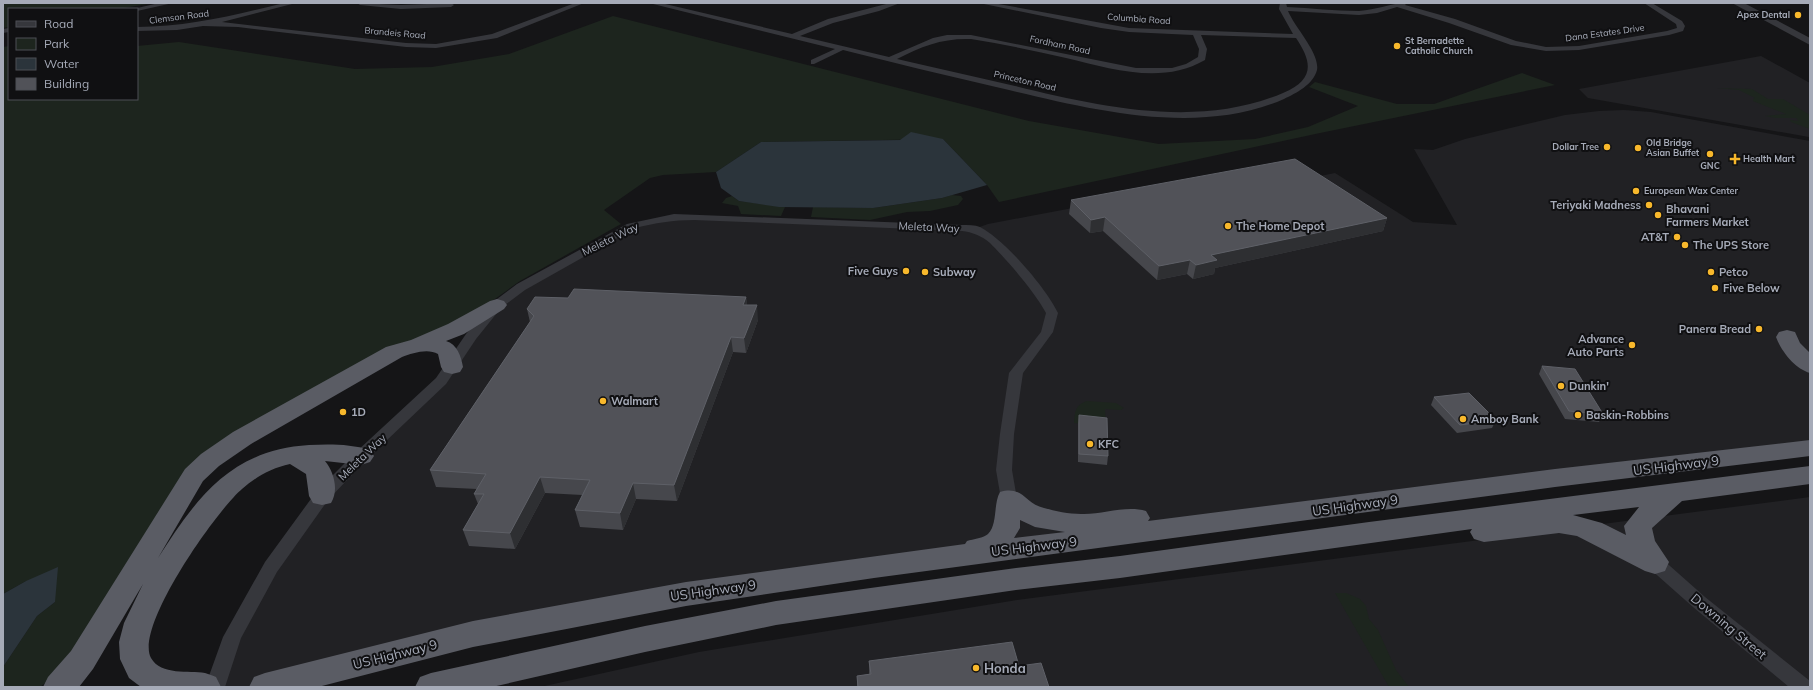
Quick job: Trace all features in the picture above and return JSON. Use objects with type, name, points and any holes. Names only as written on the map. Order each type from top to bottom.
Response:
[{"type":"highway","points":[[59,687],[82,660],[194,475],[210,460],[242,438],[372,363],[394,352],[456,329],[497,305]]},
{"type":"highway","points":[[1788,337],[1790,344],[1810,366]]},
{"type":"highway","points":[[408,347],[427,345],[442,347],[449,355],[452,367]]},
{"type":"highway","name":"US Highway 9","points":[[265,687],[473,634],[686,594],[874,567],[1591,474],[1810,448]]},
{"type":"highway","points":[[205,687],[164,682],[140,668],[135,657],[134,643],[137,628],[160,582],[194,527],[224,490],[245,472],[257,466],[270,461],[293,456],[327,452],[361,456]]},
{"type":"highway","points":[[293,456],[314,465],[318,469],[320,473],[322,496]]},
{"type":"highway","points":[[431,687],[645,639],[776,614],[944,588],[1810,475]]},
{"type":"highway","points":[[1656,563],[1642,542],[1638,526],[1648,514],[1674,493]]},
{"type":"highway","points":[[874,567],[967,551],[997,542],[1006,528],[1009,500],[1035,517],[1081,524],[1249,504],[1316,510]]},
{"type":"highway","points":[[1369,532],[1483,532],[1559,523],[1592,530],[1656,563]]},
{"type":"street","points":[[138,9],[170,3]]},
{"type":"street","name":"Clemson Road","points":[[138,29],[166,29],[202,24],[293,3]]},
{"type":"street","points":[[360,3],[401,7],[451,5]]},
{"type":"street","name":"Brandeis Road","points":[[202,24],[230,24],[406,45],[436,46],[474,41],[494,36],[581,3]]},
{"type":"street","name":"Princeton Road","points":[[652,3],[1071,102],[1107,109],[1152,113],[1200,113],[1260,105],[1285,96],[1301,86],[1311,75],[1313,66],[1312,59],[1287,20],[1283,6]]},
{"type":"street","points":[[793,36],[831,21],[877,10],[897,3]]},
{"type":"street","name":"Columbia Road","points":[[982,3],[1100,26],[1129,30],[1298,36]]},
{"type":"street","name":"Dana Estates Drive","points":[[1401,4],[1529,47],[1528,50],[1532,53],[1550,57],[1559,55],[1560,50],[1669,34],[1680,29],[1681,26],[1676,21],[1647,3]]},
{"type":"street","points":[[1737,3],[1810,42]]},
{"type":"street","points":[[1283,6],[1359,13],[1376,11],[1401,4]]},
{"type":"street","name":"Fordham Road","points":[[890,59],[927,40],[965,36],[993,40],[1125,68],[1169,70],[1188,66],[1202,58],[1203,49],[1196,33]]},
{"type":"street","points":[[814,62],[842,48]]},
{"type":"street","name":"Meleta Way","points":[[215,687],[232,637],[271,567],[322,496],[361,456],[441,381],[471,338],[497,305],[521,287],[594,245],[631,226],[655,220],[674,217],[694,217],[974,229],[993,240],[1044,296],[1052,313],[1047,332],[1016,372],[1007,434],[1004,470],[1009,500]]},
{"type":"street","name":"Downing Street","points":[[1656,563],[1699,602],[1803,687]]},
{"type":"shaded area","points":[[1761,56],[1810,83],[1809,137],[1588,98],[1579,89]]},
{"type":"shaded area","points":[[1624,110],[1651,112],[1810,141],[1810,448],[874,567],[265,687],[215,687],[222,664],[322,496],[441,381],[497,305],[631,226],[674,217],[974,229],[988,224],[1284,168],[1320,176],[1335,173],[1413,222],[1457,225],[1414,149],[1433,150],[1465,139],[1565,115]]},
{"type":"shaded area","points":[[1810,497],[1810,687],[540,687],[699,652],[1017,600]]},
{"type":"green space","points":[[3,3],[153,3],[124,8],[8,8],[8,27],[3,28]]},
{"type":"green space","points":[[613,16],[1029,121],[1159,144],[1255,139],[1308,127],[1358,106],[1309,87],[1315,82],[1397,104],[1434,104],[1522,73],[1555,85],[1320,133],[999,202],[987,185],[943,139],[761,142],[716,172],[663,175],[650,178],[604,210],[621,224],[520,281],[453,329],[206,453],[64,669],[40,687],[3,687],[3,667],[37,616],[55,602],[26,581],[3,594],[3,47],[8,46],[8,100],[138,100],[138,46],[179,42],[355,69],[432,67],[509,54]]},
{"type":"green space","points":[[1717,88],[1752,89],[1768,99],[1783,99],[1810,115],[1810,129],[1791,122],[1790,120],[1799,121],[1796,118],[1776,118],[1765,116],[1786,114],[1753,101],[1755,98],[1739,90]]},
{"type":"green space","points":[[952,195],[961,196],[963,199],[958,205],[930,211],[907,212],[870,220],[811,217],[813,207],[873,208],[942,198]]},
{"type":"green space","points":[[732,196],[739,201],[785,207],[781,216],[741,214],[738,206],[722,203],[726,198]]},
{"type":"green space","points":[[1087,401],[1116,403],[1124,408],[1121,410],[1105,409],[1106,426],[1074,423],[1076,409]]},
{"type":"green space","points":[[1335,593],[1346,593],[1360,599],[1366,606],[1369,619],[1378,630],[1396,670],[1409,687],[1389,687]]},
{"type":"water","points":[[911,132],[943,139],[987,185],[942,198],[873,208],[779,207],[739,201],[721,188],[716,172],[761,142],[900,140]]},
{"type":"water","points":[[58,567],[55,602],[37,616],[3,667],[3,594],[26,581]]},
{"type":"building","name":"The Home Depot","points":[[1295,159],[1387,218],[1211,255],[1217,260],[1196,265],[1190,260],[1159,266],[1105,217],[1091,220],[1071,200]]},
{"type":"building","name":"Walmart","points":[[574,289],[746,297],[743,305],[757,305],[744,338],[731,337],[674,485],[633,483],[620,513],[575,510],[590,480],[540,477],[510,533],[463,530],[484,494],[474,494],[486,474],[430,470],[534,316],[527,309],[535,297],[568,298]]},
{"type":"building","points":[[1542,366],[1575,369],[1603,414],[1569,411]]},
{"type":"building","points":[[1469,393],[1496,420],[1460,425],[1434,397]]},
{"type":"building","name":"KFC","points":[[1079,415],[1107,418],[1108,456],[1079,454]]},
{"type":"building","points":[[1012,642],[1019,666],[1041,663],[1049,687],[858,687],[857,676],[871,674],[869,661]]},
{"type":"place","name":"Apex Dental","points":[[1798,15]]},
{"type":"place","name":"St Bernadette Catholic Church","points":[[1397,46]]},
{"type":"place","name":"Dollar Tree","points":[[1607,147]]},
{"type":"place","name":"Old Bridge Asian Buffet","points":[[1638,148]]},
{"type":"place","name":"GNC","points":[[1710,154]]},
{"type":"place","name":"Health Mart","points":[[1735,159]]},
{"type":"place","name":"European Wax Center","points":[[1636,191]]},
{"type":"place","name":"Teriyaki Madness","points":[[1649,205]]},
{"type":"place","name":"Bhavani Farmers Market","points":[[1658,215]]},
{"type":"place","name":"The Home Depot","points":[[1228,226]]},
{"type":"place","name":"AT&T","points":[[1677,237]]},
{"type":"place","name":"The UPS Store","points":[[1685,245]]},
{"type":"place","name":"Five Guys","points":[[906,271]]},
{"type":"place","name":"Subway","points":[[925,272]]},
{"type":"place","name":"Petco","points":[[1711,272]]},
{"type":"place","name":"Five Below","points":[[1715,288]]},
{"type":"place","name":"Panera Bread","points":[[1759,329]]},
{"type":"place","name":"Advance Auto Parts","points":[[1632,345]]},
{"type":"place","name":"Dunkin'","points":[[1561,386]]},
{"type":"place","name":"Walmart","points":[[603,401]]},
{"type":"place","name":"1D","points":[[343,412]]},
{"type":"place","name":"Baskin-Robbins","points":[[1578,415]]},
{"type":"place","name":"Amboy Bank","points":[[1463,419]]},
{"type":"place","name":"KFC","points":[[1090,444]]},
{"type":"place","name":"Honda","points":[[976,668]]}]
